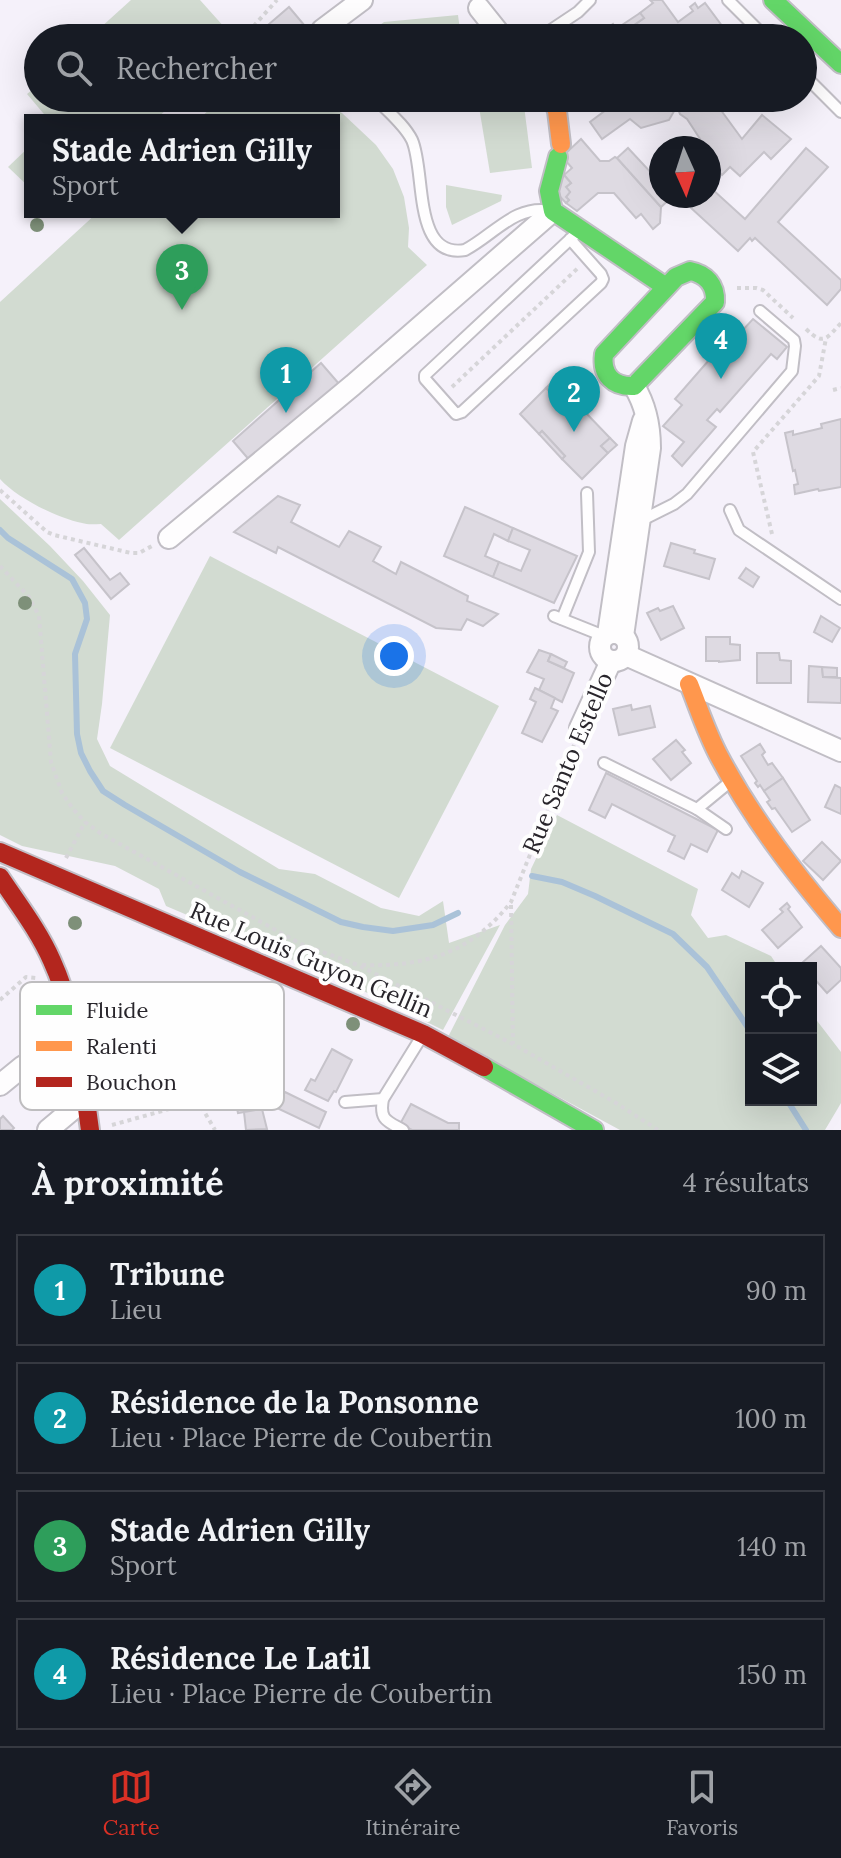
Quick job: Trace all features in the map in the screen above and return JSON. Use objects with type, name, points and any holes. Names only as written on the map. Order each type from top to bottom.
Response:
[{"type":"street","points":[[330,24],[362,0]]},
{"type":"street","points":[[773,0],[798,24]]},
{"type":"street","points":[[479,8],[492,24]]},
{"type":"street","points":[[817,41],[841,64]]},
{"type":"street","points":[[557,112],[559,151],[549,186],[553,211],[575,234],[666,287]]},
{"type":"street","points":[[169,538],[353,385],[553,211]]},
{"type":"street","points":[[695,271],[705,276],[715,289],[715,302],[634,386],[615,384],[604,373],[604,354],[676,277],[695,271]]},
{"type":"street","points":[[634,386],[645,413]]},
{"type":"street","name":"Rue Santo Estello","points":[[580,728],[614,645],[640,521],[650,448],[645,413]]},
{"type":"street","name":"Rue Santo Estello","points":[[614,645],[636,446],[645,413]]},
{"type":"street","points":[[614,645],[689,684],[841,751]]},
{"type":"street","points":[[689,684],[714,746],[733,780],[779,852],[841,928]]},
{"type":"street","name":"Rue Louis Guyon Gellin","points":[[0,852],[423,1034],[594,1130]]},
{"type":"street","points":[[0,877],[30,922],[60,982]]},
{"type":"street","points":[[0,1085],[20,1069]]},
{"type":"street","points":[[48,1130],[72,1110]]},
{"type":"street","points":[[87,1110],[90,1130]]},
{"type":"lane","points":[[560,24],[590,0]]},
{"type":"lane","points":[[728,0],[752,24]]},
{"type":"lane","points":[[817,88],[841,112]]},
{"type":"lane","points":[[388,112],[402,126],[415,148],[429,230],[447,250],[465,250],[516,215],[535,209],[553,211]]},
{"type":"lane","points":[[575,234],[587,259],[603,276],[601,283],[462,412],[456,414],[425,379],[425,375],[575,234]]},
{"type":"lane","points":[[640,521],[687,494],[792,371],[794,340],[760,311]]},
{"type":"lane","points":[[587,493],[589,552],[558,617],[614,645]]},
{"type":"lane","points":[[730,510],[739,530],[841,599]]},
{"type":"lane","points":[[604,763],[697,809],[726,829]]},
{"type":"lane","points":[[697,809],[733,780]]},
{"type":"lane","points":[[403,1130],[385,1119],[383,1099],[423,1034]]},
{"type":"lane","points":[[345,1102],[383,1099]]},
{"type":"path","points":[[256,24],[277,0]]},
{"type":"path","points":[[450,389],[587,259]]},
{"type":"path","points":[[778,556],[753,452],[819,376],[826,338]]},
{"type":"path","points":[[833,390],[841,388]]},
{"type":"path","points":[[0,490],[54,535],[131,553],[139,553],[169,538]]},
{"type":"path","points":[[0,566],[29,597],[39,616],[51,762],[62,793],[85,822],[301,944],[358,965],[513,1044],[658,1130]]},
{"type":"path","name":"Rue Santo Estello","points":[[511,902],[580,728]]},
{"type":"path","points":[[58,878],[85,822]]},
{"type":"path","points":[[358,965],[378,966],[439,956],[472,941],[511,902]]},
{"type":"path","points":[[511,902],[513,1044]]},
{"type":"path","points":[[20,982],[26,977],[41,979],[57,972]]},
{"type":"path","points":[[0,1000],[20,982]]},
{"type":"path","points":[[109,1126],[166,1110]]},
{"type":"path","points":[[203,1110],[215,1130]]},
{"type":"shaded area","points":[[131,0],[200,0],[221,24],[104,24]]},
{"type":"shaded area","points":[[458,15],[459,24],[381,24]]},
{"type":"shaded area","points":[[42,112],[164,112],[162,114]]},
{"type":"shaded area","points":[[480,112],[525,112],[532,168],[490,173]]},
{"type":"shaded area","points":[[342,113],[376,145],[393,169],[404,197],[409,228],[408,247],[427,265],[119,540],[101,524],[87,524],[61,517],[38,506],[0,479],[0,302],[91,218],[340,218],[340,114],[204,114]]},
{"type":"shaded area","points":[[24,152],[24,182],[8,167]]},
{"type":"shaded area","points":[[446,185],[502,195],[501,201],[452,225],[446,207]]},
{"type":"shaded area","points":[[0,499],[50,546],[110,615],[97,739],[110,766],[279,869],[315,874],[381,908],[419,916],[443,901],[449,943],[500,925],[443,1030],[347,983],[166,906],[159,889],[115,866],[22,846],[0,835]]},
{"type":"shaded area","points":[[210,556],[499,706],[399,898],[110,748]]},
{"type":"shaded area","points":[[557,815],[698,889],[691,915],[708,938],[726,935],[771,956],[775,962],[745,962],[745,1106],[817,1106],[817,1021],[841,1052],[841,1103],[825,1130],[620,1130],[448,1037],[505,925],[528,894],[531,869]]},
{"type":"building","points":[[650,0],[662,0],[678,22],[693,11],[690,7],[695,3],[698,8],[705,3],[721,24],[636,24],[644,18],[640,13],[653,3]]},
{"type":"building","points":[[289,7],[303,24],[269,24]]},
{"type":"building","points":[[640,13],[644,18],[636,24],[624,24]]},
{"type":"building","points":[[603,112],[674,112],[669,120],[641,128],[630,119],[602,139],[590,122]]},
{"type":"building","points":[[679,112],[722,112],[742,139],[762,115],[791,139],[771,159],[764,152],[740,176],[730,167],[722,175],[721,136],[698,136]]},
{"type":"building","points":[[581,139],[600,161],[617,158],[649,194],[649,208],[661,208],[660,223],[653,229],[641,214],[636,218],[614,193],[598,193],[577,211],[566,203],[570,192],[566,187],[571,183],[564,175],[572,168],[565,160],[566,153]]},
{"type":"building","points":[[628,148],[649,171],[649,194],[617,158]]},
{"type":"building","points":[[806,148],[828,167],[778,222],[841,280],[841,289],[827,305],[755,238],[752,241],[750,238],[738,251],[691,208],[721,208],[721,197],[745,219]]},
{"type":"building","points":[[564,175],[571,183],[566,187],[570,192],[566,203],[551,187]]},
{"type":"building","points":[[753,319],[787,347],[777,359],[771,354],[720,412],[717,409],[707,420],[716,427],[682,466],[672,456],[684,442],[663,426],[682,405],[675,399],[737,328],[741,332]]},
{"type":"building","points":[[321,363],[340,385],[251,462],[233,441]]},
{"type":"building","points":[[554,380],[561,387],[553,395],[546,388]]},
{"type":"building","points":[[561,387],[610,438],[601,446],[608,453],[582,479],[562,459],[565,456],[542,431],[539,434],[520,414],[546,388],[553,395]]},
{"type":"building","points":[[841,419],[841,487],[795,494],[794,485],[798,484],[785,433],[793,431],[793,435],[822,428],[821,424]]},
{"type":"building","points":[[542,431],[565,456],[562,459],[539,434]]},
{"type":"building","points":[[610,438],[617,445],[608,453],[601,446]]},
{"type":"building","points":[[278,496],[300,505],[291,522],[339,547],[349,531],[381,547],[373,561],[396,574],[401,562],[468,596],[467,601],[498,614],[483,626],[467,619],[461,630],[436,628],[278,547],[276,553],[234,532]]},
{"type":"building","points":[[465,507],[513,528],[508,541],[494,534],[485,556],[499,562],[493,577],[444,556]]},
{"type":"building","points":[[513,528],[577,556],[554,603],[493,577],[499,562],[521,571],[530,550],[508,541]]},
{"type":"building","points":[[671,543],[715,559],[709,579],[664,566]]},
{"type":"building","points":[[84,548],[110,580],[120,573],[129,584],[111,599],[75,555]]},
{"type":"building","points":[[746,568],[759,577],[753,587],[739,578]]},
{"type":"building","points":[[673,606],[684,628],[661,640],[647,613]]},
{"type":"building","points":[[821,616],[840,628],[832,642],[814,632]]},
{"type":"building","points":[[706,637],[730,637],[730,644],[740,645],[740,660],[706,661]]},
{"type":"building","points":[[539,650],[551,654],[548,661],[574,673],[562,702],[539,690],[544,679],[527,672]]},
{"type":"building","points":[[757,653],[779,653],[780,660],[791,661],[791,683],[757,683]]},
{"type":"building","points":[[551,654],[567,662],[564,668],[548,661]]},
{"type":"building","points":[[809,666],[822,667],[823,677],[841,678],[841,703],[808,702]]},
{"type":"building","points":[[822,667],[837,668],[837,677],[823,677]]},
{"type":"building","points":[[535,688],[555,698],[551,708],[558,711],[542,742],[522,733],[536,702],[530,699]]},
{"type":"building","points":[[631,705],[632,710],[650,706],[655,727],[619,735],[613,709]]},
{"type":"building","points":[[676,740],[691,763],[671,780],[653,759]]},
{"type":"building","points":[[760,744],[768,765],[772,763],[783,778],[764,791],[755,783],[757,781],[741,756]]},
{"type":"building","points":[[606,773],[718,830],[707,852],[691,844],[684,859],[668,851],[675,836],[612,804],[605,818],[589,810]]},
{"type":"building","points":[[783,778],[810,820],[792,832],[767,802],[770,800],[764,791]]},
{"type":"building","points":[[835,785],[841,788],[841,814],[825,807]]},
{"type":"building","points":[[822,842],[841,861],[823,880],[803,861]]},
{"type":"building","points":[[742,871],[763,883],[749,907],[722,890],[732,873],[739,878]]},
{"type":"building","points":[[787,903],[802,927],[778,948],[762,930],[783,912],[780,909]]},
{"type":"building","points":[[821,946],[841,968],[841,980],[827,993],[817,982],[817,962],[803,962]]},
{"type":"building","points":[[332,1049],[352,1060],[328,1101],[305,1090],[311,1079],[315,1081]]},
{"type":"building","points":[[284,1094],[326,1112],[319,1128],[281,1110],[284,1110]]},
{"type":"building","points":[[411,1104],[448,1123],[459,1123],[459,1130],[412,1130],[400,1124]]},
{"type":"building","points":[[262,1110],[267,1129],[246,1130],[244,1112]]},
{"type":"building","points":[[3,1116],[14,1128],[12,1130],[0,1130]]},
{"type":"waterway","points":[[0,530],[72,579],[85,603],[87,619],[75,654],[77,734],[81,753],[103,791],[240,872],[341,922],[393,931],[433,925],[458,913]]},
{"type":"waterway","points":[[532,876],[562,882],[673,934],[707,967],[745,1023]]},
{"type":"waterway","points":[[791,1106],[806,1130]]},
{"type":"traffic: fast","points":[[773,0],[798,24]]},
{"type":"traffic: fast","points":[[817,41],[841,64]]},
{"type":"traffic: fast","points":[[558,157],[549,191],[553,211],[666,287]]},
{"type":"traffic: fast","points":[[690,271],[709,281],[715,302],[634,386],[614,382],[604,368],[604,354],[676,277],[690,271]]},
{"type":"traffic: fast","points":[[484,1067],[594,1130]]},
{"type":"traffic: slow","points":[[557,112],[561,144]]},
{"type":"traffic: slow","points":[[689,684],[715,749],[746,803],[841,928]]},
{"type":"traffic: jam","points":[[0,852],[423,1034],[484,1067]]},
{"type":"traffic: jam","points":[[0,877],[41,939],[60,982]]},
{"type":"traffic: jam","points":[[87,1110],[90,1130]]},
{"type":"place","name":"Stade Adrien Gilly","points":[[182,310]]},
{"type":"place","name":"Résidence Le Latil","points":[[721,379]]},
{"type":"place","name":"Tribune","points":[[286,413]]},
{"type":"place","name":"Résidence de la Ponsonne","points":[[574,432]]}]
